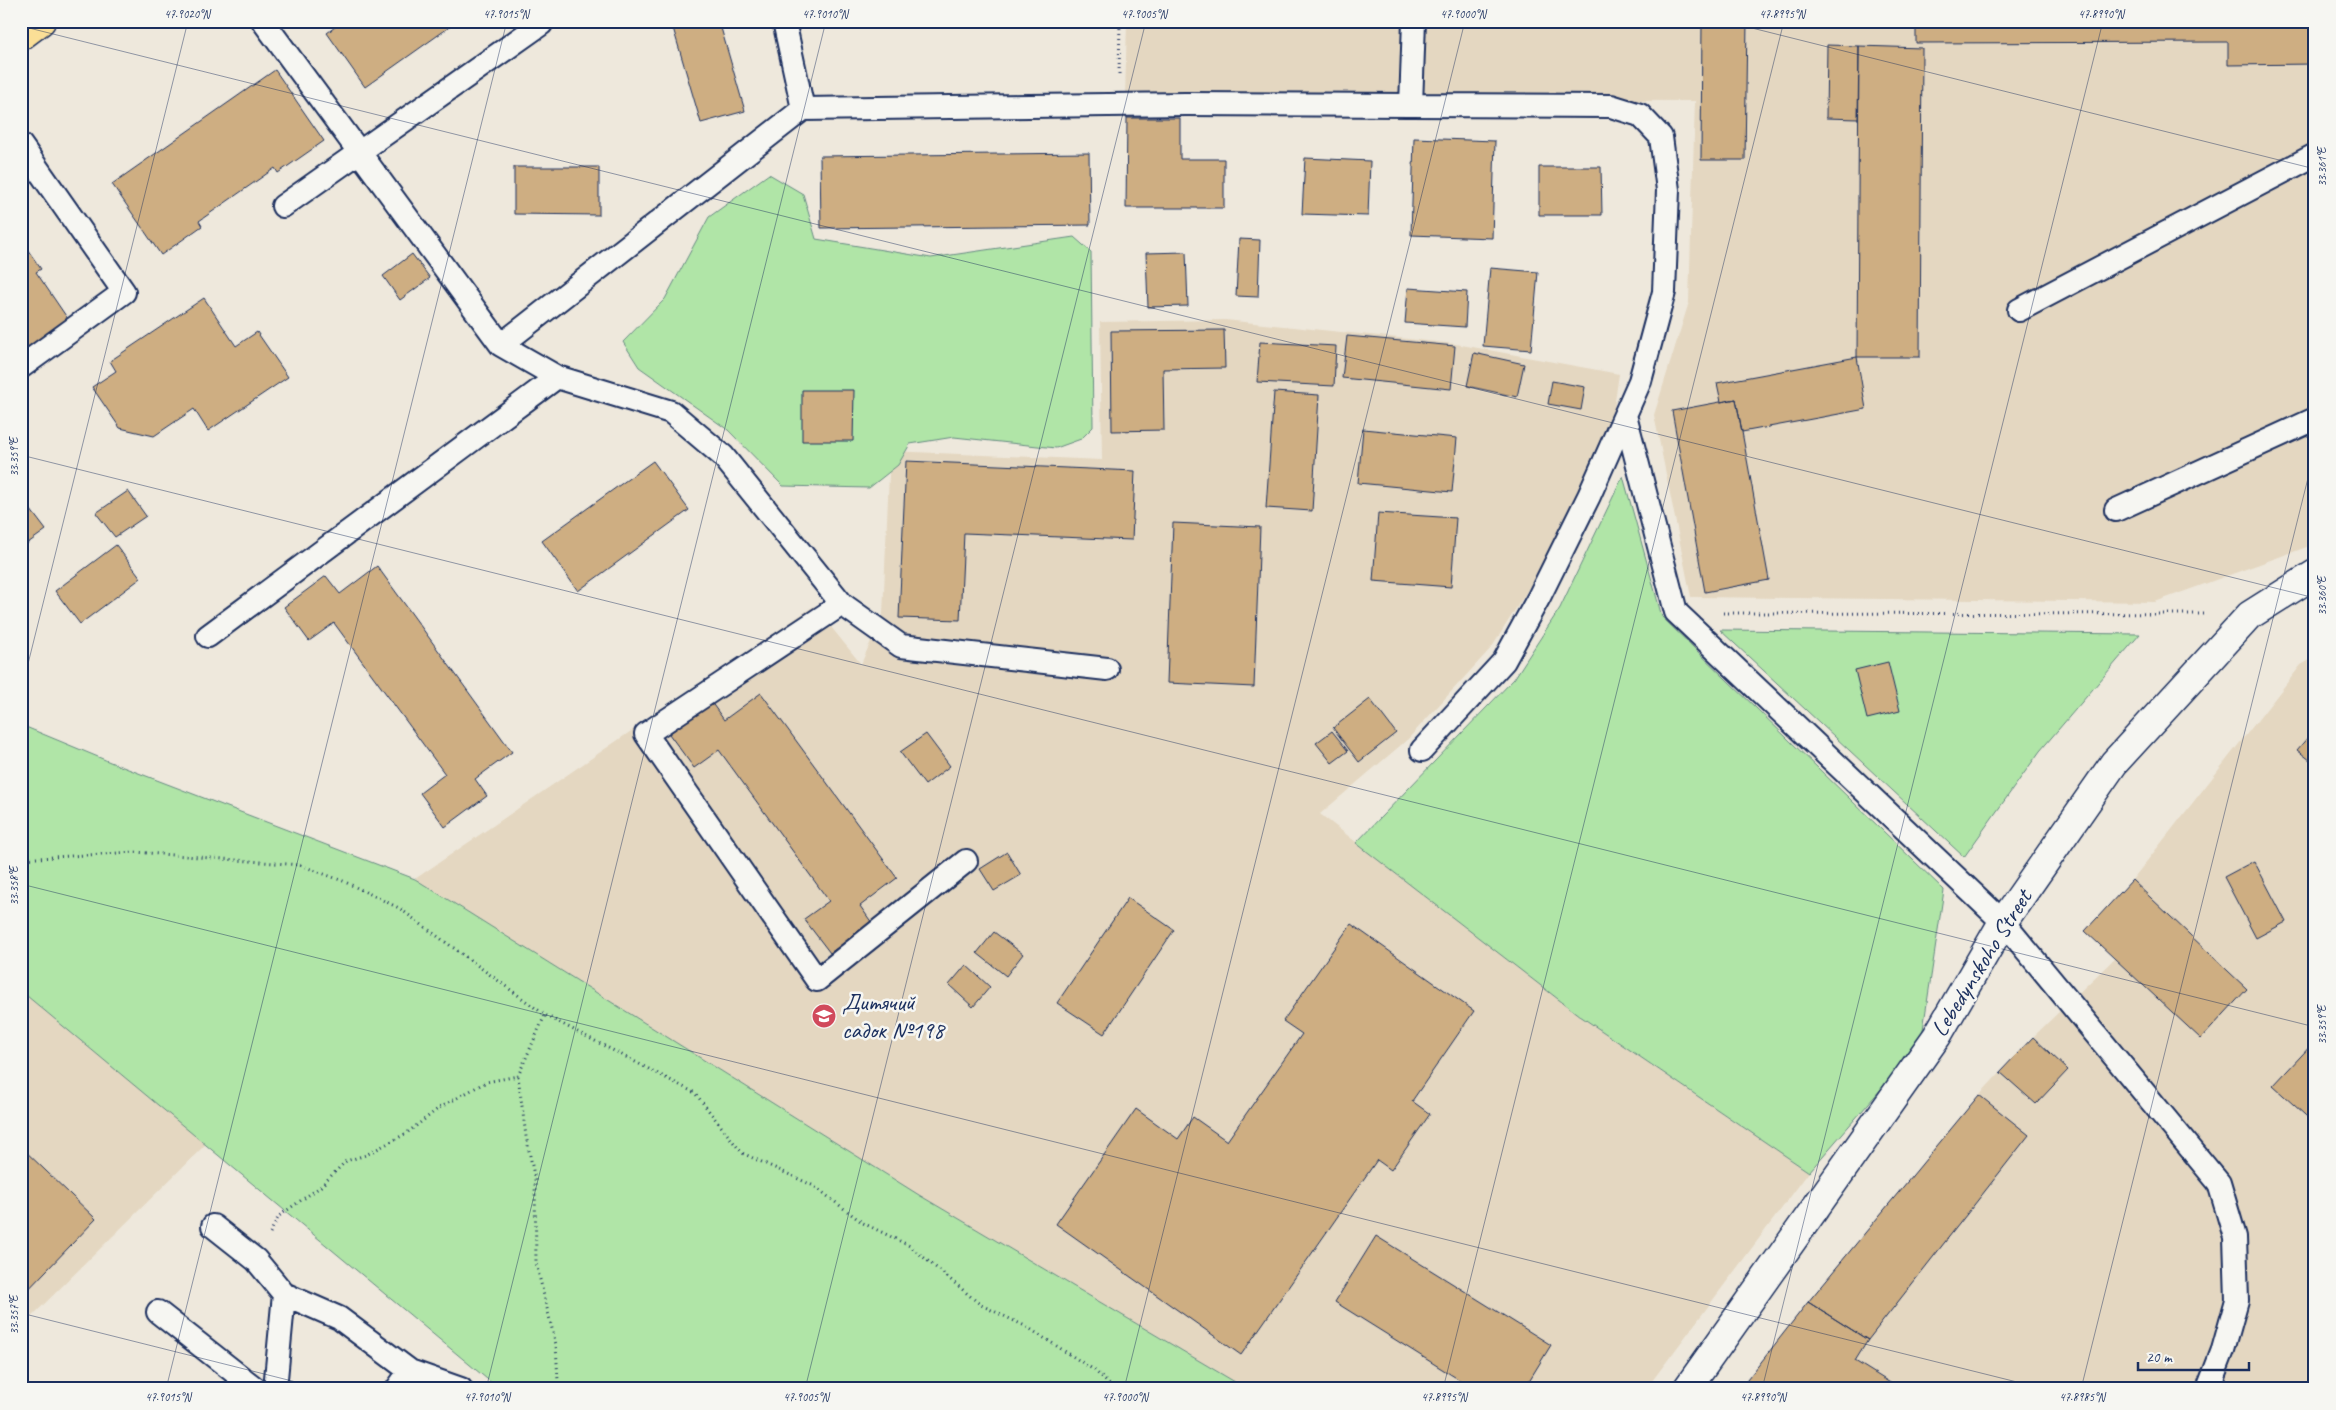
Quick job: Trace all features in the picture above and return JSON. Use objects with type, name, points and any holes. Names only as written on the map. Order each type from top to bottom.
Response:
[{"type":"main road","points":[[21,36],[41,21]]},
{"type":"street","name":"Lebedynskoho Street","points":[[1687,1389],[1937,1036],[2003,922],[2114,763],[2250,615],[2315,574]]},
{"type":"lane","points":[[263,21],[501,345],[557,376],[671,412],[722,456],[842,604],[901,646],[1107,669]]},
{"type":"lane","points":[[784,21],[803,109]]},
{"type":"lane","points":[[1411,105],[1414,21]]},
{"type":"lane","points":[[283,206],[541,24]]},
{"type":"lane","points":[[501,345],[803,109],[1118,105],[1611,106],[1640,115],[1661,136],[1668,190],[1664,292],[1640,381],[1589,496],[1539,597],[1504,661],[1422,750]]},
{"type":"lane","points":[[21,145],[124,292],[21,367]]},
{"type":"lane","points":[[2019,310],[2315,155]]},
{"type":"lane","points":[[208,636],[557,376]]},
{"type":"lane","points":[[1625,415],[1676,612],[2003,922],[2219,1183],[2235,1237],[2237,1300],[2223,1350],[2208,1389]]},
{"type":"lane","points":[[2116,510],[2315,419]]},
{"type":"lane","points":[[842,604],[646,734],[817,980],[966,861]]},
{"type":"lane","points":[[213,1226],[256,1260],[284,1294],[339,1318],[403,1380],[461,1389]]},
{"type":"lane","points":[[275,1389],[284,1294]]},
{"type":"lane","points":[[158,1312],[256,1389]]},
{"type":"path","points":[[1118,105],[1120,21]]},
{"type":"path","points":[[1676,612],[2250,615]]},
{"type":"path","points":[[21,858],[135,852],[300,865],[343,881],[399,908],[545,1015],[695,1093],[742,1153],[814,1186],[863,1223],[910,1246],[981,1305],[1027,1327],[1094,1370],[1114,1389]]},
{"type":"path","points":[[545,1015],[518,1076],[526,1136],[535,1180],[536,1263],[556,1345],[557,1389]]},
{"type":"path","points":[[256,1260],[279,1216],[320,1187],[346,1161],[366,1155],[407,1133],[440,1108],[486,1082],[518,1076]]},
{"type":"shaded area","points":[[1127,21],[2315,21],[2315,544],[2155,602],[1691,597],[1654,415],[1689,302],[1695,101],[1125,99]]},
{"type":"shaded area","points":[[1225,320],[1456,344],[1619,374],[1614,408],[1581,489],[1530,586],[1492,647],[1408,739],[1320,814],[1580,1016],[1809,1172],[1646,1389],[1238,1389],[1235,1382],[919,1195],[415,879],[814,606],[861,664],[883,614],[890,451],[1102,460],[1100,322]]},
{"type":"shaded area","points":[[2315,657],[2315,1389],[1740,1389],[1808,1302],[1979,1095],[2033,1037],[2115,958],[2085,931],[2132,880],[2301,665]]},
{"type":"shaded area","points":[[21,991],[206,1144],[21,1327]]},
{"type":"green space","points":[[769,174],[803,194],[816,239],[931,258],[1074,237],[1091,252],[1093,427],[1081,439],[1056,448],[954,437],[910,444],[898,465],[869,488],[783,486],[728,430],[639,367],[623,342],[665,299],[709,217]]},
{"type":"green space","points":[[1623,476],[1662,617],[1944,890],[1921,1043],[1809,1172],[1580,1016],[1356,843],[1514,679],[1560,608]]},
{"type":"green space","points":[[1720,630],[2140,634],[2040,751],[1964,857]]},
{"type":"green space","points":[[21,725],[115,764],[415,879],[919,1195],[1235,1382],[1238,1389],[499,1389],[21,991]]},
{"type":"building","points":[[343,21],[458,21],[365,87],[327,33]]},
{"type":"building","points":[[671,21],[719,21],[745,111],[701,123]]},
{"type":"building","points":[[1702,21],[1747,21],[1745,160],[1701,160]]},
{"type":"building","points":[[1916,21],[2315,21],[2315,64],[2228,65],[2228,42],[1916,43]]},
{"type":"building","points":[[1827,45],[1859,46],[1858,119],[1826,118]]},
{"type":"building","points":[[1859,46],[1922,48],[1920,357],[1857,357]]},
{"type":"building","points":[[275,70],[324,141],[278,173],[275,168],[199,221],[202,226],[161,255],[112,184]]},
{"type":"building","points":[[1127,118],[1180,118],[1180,159],[1224,159],[1224,208],[1126,208]]},
{"type":"building","points":[[1414,138],[1495,141],[1492,238],[1411,235]]},
{"type":"building","points":[[1089,153],[1090,225],[821,228],[820,156]]},
{"type":"building","points":[[1305,158],[1370,161],[1368,216],[1302,214]]},
{"type":"building","points":[[514,167],[599,167],[599,215],[514,214]]},
{"type":"building","points":[[1539,167],[1601,167],[1602,215],[1539,215]]},
{"type":"building","points":[[1239,239],[1260,240],[1258,297],[1236,296]]},
{"type":"building","points":[[25,246],[41,269],[36,272],[70,322],[21,356],[21,248]]},
{"type":"building","points":[[1186,252],[1188,306],[1148,307],[1146,253]]},
{"type":"building","points":[[412,254],[430,278],[400,300],[383,276]]},
{"type":"building","points":[[1490,268],[1538,272],[1531,350],[1483,346]]},
{"type":"building","points":[[1408,288],[1467,292],[1465,327],[1405,323]]},
{"type":"building","points":[[204,298],[236,346],[257,332],[288,377],[208,431],[194,409],[154,436],[120,428],[92,387],[116,371],[110,361]]},
{"type":"building","points":[[1224,330],[1225,368],[1163,369],[1164,430],[1112,431],[1111,331]]},
{"type":"building","points":[[1347,336],[1455,346],[1451,389],[1342,378]]},
{"type":"building","points":[[1260,342],[1336,346],[1334,386],[1257,382]]},
{"type":"building","points":[[1474,353],[1524,364],[1517,397],[1467,386]]},
{"type":"building","points":[[1857,357],[1866,409],[1742,432],[1736,399],[1721,402],[1717,383]]},
{"type":"building","points":[[1552,381],[1585,387],[1581,410],[1548,404]]},
{"type":"building","points":[[802,390],[854,390],[853,441],[802,441]]},
{"type":"building","points":[[1274,392],[1319,395],[1312,511],[1266,508]]},
{"type":"building","points":[[1736,399],[1769,580],[1705,592],[1672,411]]},
{"type":"building","points":[[1363,429],[1457,438],[1452,492],[1358,483]]},
{"type":"building","points":[[653,461],[689,510],[578,591],[542,541]]},
{"type":"building","points":[[906,461],[1135,471],[1132,540],[964,533],[960,620],[899,618]]},
{"type":"building","points":[[128,491],[146,516],[115,537],[96,513]]},
{"type":"building","points":[[21,497],[46,530],[21,548]]},
{"type":"building","points":[[1378,513],[1456,518],[1451,587],[1373,581]]},
{"type":"building","points":[[1173,523],[1260,527],[1254,687],[1167,683]]},
{"type":"building","points":[[116,545],[141,578],[80,624],[55,591]]},
{"type":"building","points":[[377,566],[512,752],[475,779],[487,796],[445,827],[420,793],[445,774],[334,623],[309,641],[284,607],[326,576],[340,594]]},
{"type":"building","points":[[1888,662],[1900,711],[1867,719],[1855,670]]},
{"type":"building","points":[[761,693],[897,878],[860,906],[872,923],[830,953],[804,919],[829,901],[719,750],[694,768],[669,734],[711,702],[724,720]]},
{"type":"building","points":[[1370,699],[1396,733],[1359,762],[1333,728]]},
{"type":"building","points":[[2315,729],[2315,764],[2297,750]]},
{"type":"building","points":[[1332,731],[1348,751],[1332,763],[1316,743]]},
{"type":"building","points":[[926,734],[950,766],[925,785],[900,752]]},
{"type":"building","points":[[1007,852],[1021,875],[994,891],[980,869]]},
{"type":"building","points":[[2254,861],[2286,922],[2256,938],[2224,877]]},
{"type":"building","points":[[2132,880],[2247,989],[2201,1039],[2085,931]]},
{"type":"building","points":[[1128,898],[1174,930],[1104,1034],[1057,1003]]},
{"type":"building","points":[[1351,924],[1474,1011],[1412,1101],[1430,1114],[1391,1170],[1377,1160],[1241,1355],[1056,1224],[1136,1109],[1178,1139],[1193,1117],[1227,1141],[1302,1034],[1283,1021]]},
{"type":"building","points":[[994,932],[1023,954],[1006,976],[977,953]]},
{"type":"building","points":[[966,965],[990,987],[973,1007],[949,985]]},
{"type":"building","points":[[2033,1037],[2068,1070],[2036,1104],[2000,1072]]},
{"type":"building","points":[[2315,1041],[2315,1124],[2273,1086]]},
{"type":"building","points":[[1979,1095],[2029,1135],[1868,1340],[1808,1302]]},
{"type":"building","points":[[21,1147],[96,1219],[21,1297]]},
{"type":"building","points":[[1376,1236],[1551,1345],[1524,1389],[1474,1389],[1335,1302]]},
{"type":"building","points":[[1808,1302],[1868,1340],[1855,1361],[1900,1389],[1740,1389]]},
{"type":"place","name":"Дитячий садок №198","points":[[824,1016]]}]
